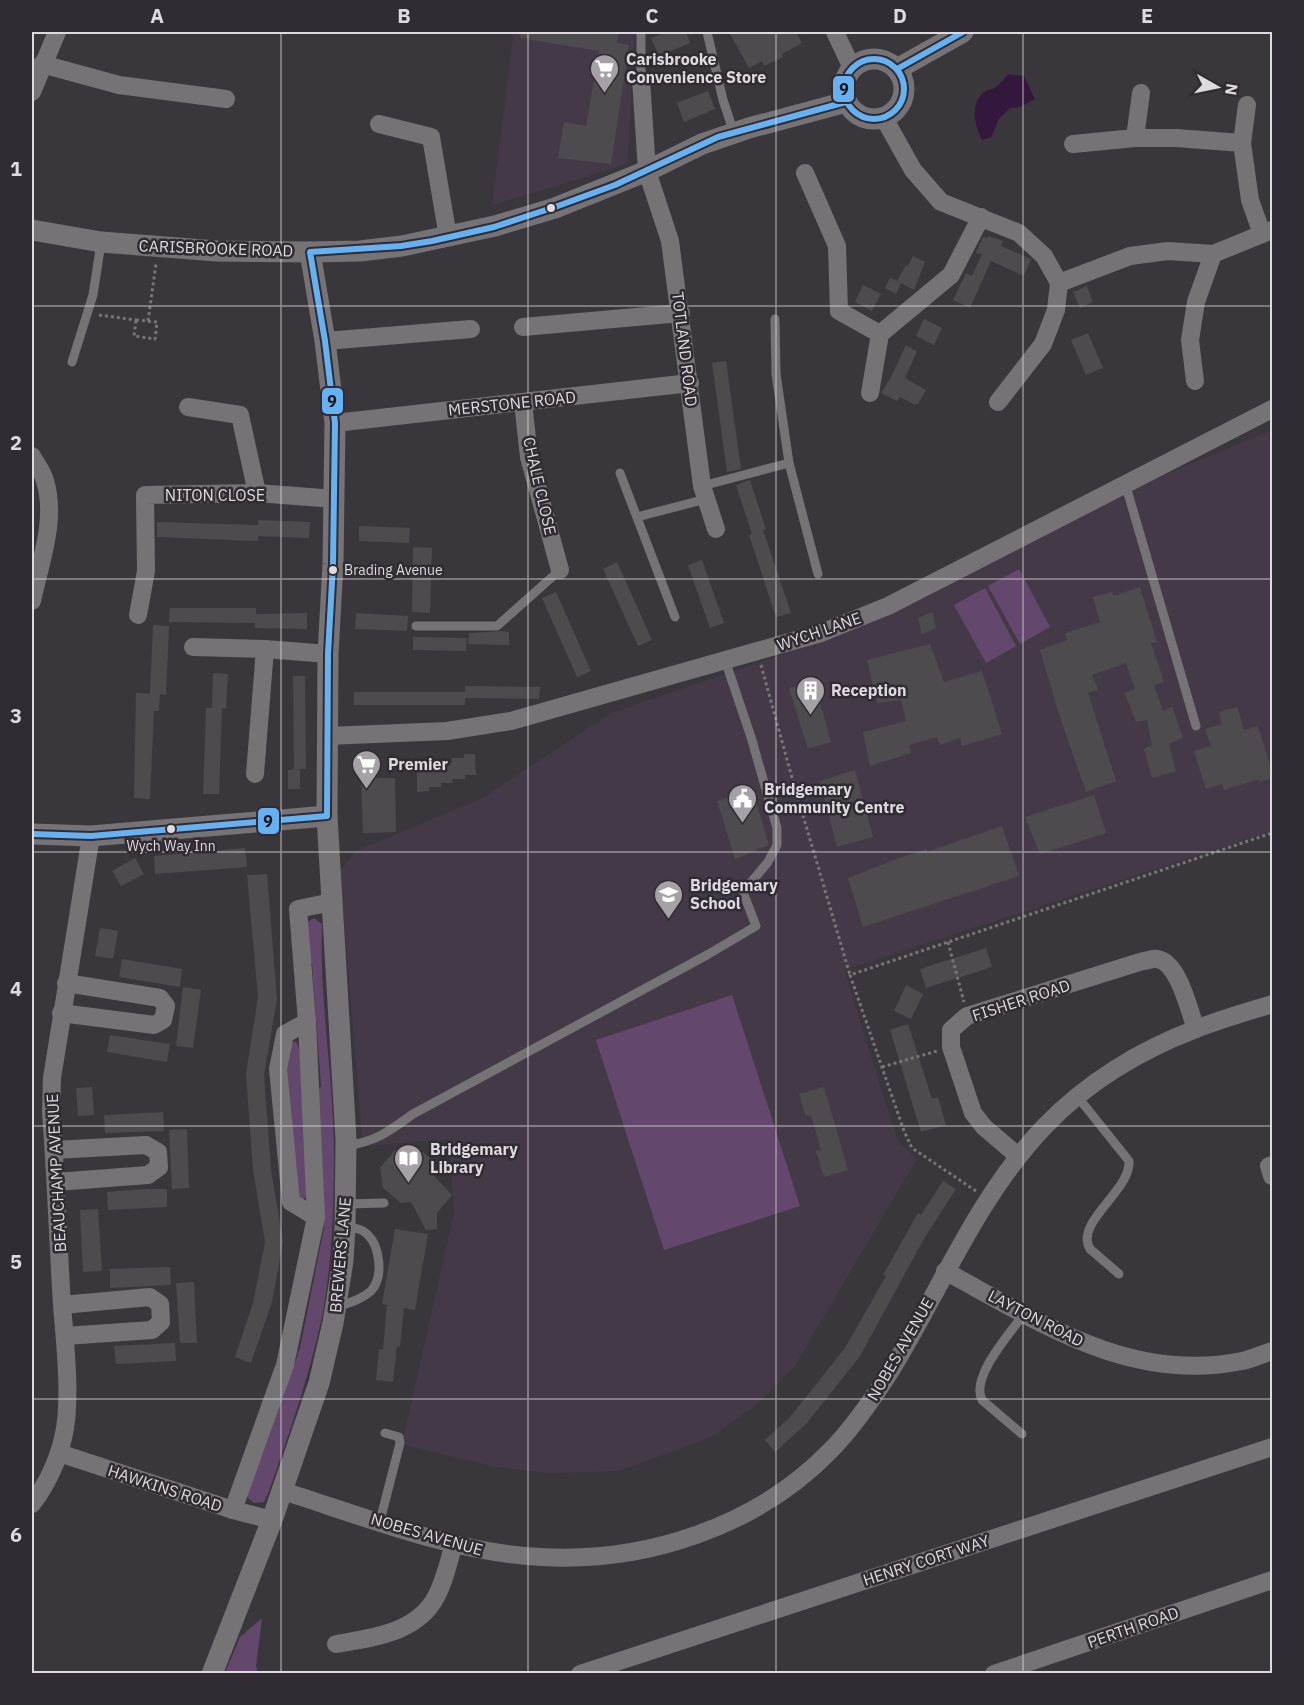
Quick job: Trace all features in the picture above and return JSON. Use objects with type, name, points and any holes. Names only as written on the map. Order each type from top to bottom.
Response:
[{"type":"street","points":[[32,92],[55,32]]},
{"type":"street","points":[[835,32],[852,68]]},
{"type":"street","points":[[897,69],[963,32]]},
{"type":"street","points":[[877,58],[897,69],[903,80],[904,91],[901,103],[893,113],[874,120],[858,115],[846,102],[843,88],[845,78],[852,68],[863,60],[877,58]]},
{"type":"street","points":[[42,64],[119,85],[226,99]]},
{"type":"street","name":"TOTLAND ROAD","points":[[641,79],[647,171],[670,241],[704,492],[716,528]]},
{"type":"street","points":[[1135,138],[1141,93]]},
{"type":"street","name":"CARISBROOKE ROAD","points":[[32,231],[101,242],[218,251],[310,252],[402,246],[495,226],[555,208],[647,171],[702,144],[846,102]]},
{"type":"street","points":[[1059,283],[1130,256],[1168,251],[1214,254],[1267,232],[1250,200],[1242,143],[1247,105]]},
{"type":"street","points":[[884,118],[913,170],[941,202],[1019,233],[1044,256],[1059,283],[1056,310],[1043,344],[998,402]]},
{"type":"street","points":[[379,124],[431,137],[448,237]]},
{"type":"street","points":[[1073,144],[1135,138],[1176,138],[1242,143]]},
{"type":"street","points":[[805,173],[837,246],[839,311],[880,334]]},
{"type":"street","points":[[870,393],[880,334],[951,275],[981,217]]},
{"type":"street","points":[[32,834],[90,836],[327,816],[328,654],[335,499],[334,423],[325,341],[310,252]]},
{"type":"street","points":[[1195,381],[1190,340],[1196,302],[1214,254]]},
{"type":"street","points":[[523,327],[681,313]]},
{"type":"street","points":[[325,341],[471,329]]},
{"type":"street","name":"MERSTONE ROAD","points":[[334,423],[690,383]]},
{"type":"street","name":"CHALE CLOSE","points":[[523,402],[529,457],[560,570]]},
{"type":"street","points":[[188,407],[240,415],[257,493]]},
{"type":"street","name":"WYCH LANE","points":[[327,736],[447,731],[512,721],[821,633],[888,606],[1272,409]]},
{"type":"street","points":[[32,456],[45,478],[51,505],[32,602]]},
{"type":"street","name":"NITON CLOSE","points":[[138,615],[146,571],[145,495],[257,493],[335,499]]},
{"type":"street","points":[[193,647],[328,654]]},
{"type":"street","points":[[255,774],[265,649]]},
{"type":"street","name":"BREWERS LANE","points":[[212,1674],[283,1491],[319,1383],[336,1307],[343,1261],[346,1146],[327,816]]},
{"type":"street","name":"BEAUCHAMP AVENUE","points":[[32,1504],[49,1476],[59,1453],[66,1419],[64,1336],[51,1112],[52,1078],[90,836]]},
{"type":"street","points":[[233,1510],[285,1365],[316,1217],[307,1022],[298,909],[332,902]]},
{"type":"street","name":"FISHER ROAD","points":[[951,1047],[951,1030],[967,1016],[1143,961],[1158,959],[1168,964],[1176,972],[1196,1029]]},
{"type":"street","points":[[61,1013],[154,1025],[164,1020],[166,1006],[160,998],[66,983]]},
{"type":"street","name":"NOBES AVENUE","points":[[283,1491],[454,1544],[538,1557],[602,1557],[639,1551],[693,1536],[732,1520],[765,1502],[799,1479],[830,1451],[864,1411],[890,1371],[945,1270],[989,1198],[1018,1156],[1047,1124],[1077,1096],[1117,1068],[1156,1047],[1196,1029],[1272,1004]]},
{"type":"street","points":[[307,1022],[285,1034],[278,1069],[291,1202],[316,1217]]},
{"type":"street","points":[[951,1047],[973,1113],[984,1127],[1018,1156]]},
{"type":"street","points":[[54,1150],[146,1145],[158,1152],[159,1167],[148,1176],[56,1182]]},
{"type":"street","points":[[1272,1165],[1269,1166],[1272,1176]]},
{"type":"street","name":"LAYTON ROAD","points":[[945,1270],[1062,1335],[1102,1350],[1139,1360],[1205,1365],[1242,1361],[1272,1351]]},
{"type":"street","points":[[62,1305],[150,1297],[160,1305],[161,1322],[153,1330],[64,1336]]},
{"type":"street","name":"HENRY CORT WAY","points":[[580,1674],[1272,1447]]},
{"type":"street","name":"HAWKINS ROAD","points":[[59,1453],[233,1510],[272,1520]]},
{"type":"street","points":[[336,1644],[375,1638],[405,1626],[421,1616],[433,1602],[442,1583],[454,1544]]},
{"type":"street","name":"PERTH ROAD","points":[[1003,1672],[1272,1580]]},
{"type":"lane","points":[[641,32],[641,79]]},
{"type":"lane","points":[[707,32],[723,100],[734,133]]},
{"type":"lane","points":[[72,362],[93,295],[101,242]]},
{"type":"lane","points":[[775,319],[776,374],[789,463],[818,574]]},
{"type":"lane","points":[[637,517],[789,463]]},
{"type":"lane","points":[[620,473],[675,618]]},
{"type":"lane","points":[[1125,483],[1196,726]]},
{"type":"lane","points":[[416,626],[497,626],[560,570]]},
{"type":"lane","points":[[346,1146],[366,1143],[381,1137],[423,1109],[707,955],[760,923],[743,892],[768,862],[777,845],[777,828],[751,737],[725,660]]},
{"type":"lane","points":[[1077,1096],[1129,1161],[1128,1173],[1095,1219],[1087,1236],[1090,1249],[1119,1274]]},
{"type":"lane","points":[[346,1204],[384,1203]]},
{"type":"lane","points":[[336,1307],[364,1296],[372,1289],[377,1281],[379,1269],[374,1242],[366,1232],[345,1227]]},
{"type":"lane","points":[[1022,1434],[982,1400],[979,1387],[993,1357],[1024,1314]]},
{"type":"lane","points":[[380,1521],[400,1443],[399,1437],[385,1433]]},
{"type":"path","points":[[148,321],[159,247]]},
{"type":"path","points":[[88,314],[157,322],[155,339],[134,336],[136,320]]},
{"type":"path","points":[[758,651],[794,785],[850,975],[904,1131],[912,1148],[989,1198]]},
{"type":"path","points":[[850,975],[1272,833]]},
{"type":"path","points":[[948,942],[967,1016]]},
{"type":"path","points":[[882,1067],[951,1047]]},
{"type":"shaded area","points":[[514,32],[635,32],[627,164],[492,205]]},
{"type":"shaded area","points":[[1008,74],[1024,76],[1035,99],[1020,107],[1010,108],[998,120],[992,137],[982,140],[976,123],[975,111],[978,99],[986,91],[1000,84]]},
{"type":"shaded area","name":"Bridgemary School","points":[[1272,430],[1272,831],[844,970],[897,1139],[916,1160],[794,1367],[755,1406],[711,1437],[619,1471],[549,1473],[496,1467],[402,1444],[454,1213],[449,1139],[363,1146],[340,871],[356,851],[481,799],[612,713],[839,635],[1123,492]]},
{"type":"shaded area","points":[[1019,569],[1050,627],[1020,644],[988,586]]},
{"type":"shaded area","points":[[985,588],[1016,646],[986,663],[954,605]]},
{"type":"shaded area","points":[[314,918],[322,924],[323,982],[332,1097],[334,1196],[330,1257],[322,1317],[298,1405],[269,1491],[264,1502],[254,1503],[244,1492],[263,1453],[300,1348],[324,1228],[320,1205],[318,1091],[321,1086],[312,964],[308,960],[306,923]]},
{"type":"shaded area","points":[[732,995],[800,1206],[664,1250],[596,1040]]},
{"type":"shaded area","points":[[296,1041],[300,1052],[307,1197],[302,1199],[293,1197],[283,1073],[291,1043]]},
{"type":"shaded area","points":[[262,1618],[256,1666],[258,1673],[225,1673],[240,1637]]},
{"type":"building","points":[[520,32],[619,32],[617,43],[629,45],[611,164],[558,158],[564,122],[586,126],[599,51],[520,38]]},
{"type":"building","points":[[667,32],[686,32],[690,43],[659,56],[651,38]]},
{"type":"building","points":[[729,32],[796,32],[802,43],[782,54],[783,57],[764,66],[762,61],[749,68]]},
{"type":"building","points":[[708,91],[715,109],[684,122],[677,103]]},
{"type":"building","points":[[988,236],[1003,241],[1001,246],[1031,259],[1024,276],[991,261],[970,308],[953,300],[966,273],[972,276],[982,254],[976,253],[977,250],[983,237]]},
{"type":"building","points":[[913,256],[925,262],[914,290],[901,283],[896,294],[885,288],[890,278],[897,281]]},
{"type":"building","points":[[863,285],[881,294],[872,311],[855,302]]},
{"type":"building","points":[[1087,286],[1093,302],[1080,308],[1073,292]]},
{"type":"building","points":[[924,319],[942,328],[934,345],[916,336]]},
{"type":"building","points":[[1088,333],[1103,368],[1086,375],[1071,340]]},
{"type":"building","points":[[906,345],[917,351],[905,378],[926,390],[918,404],[913,404],[900,397],[897,401],[881,393]]},
{"type":"building","points":[[726,361],[741,469],[727,472],[712,363]]},
{"type":"building","points":[[750,480],[766,529],[763,530],[791,613],[776,617],[749,535],[752,534],[736,485]]},
{"type":"building","points":[[258,520],[310,522],[309,538],[258,536],[258,541],[157,537],[157,522],[258,525]]},
{"type":"building","points":[[359,526],[410,528],[409,543],[359,541]]},
{"type":"building","points":[[413,547],[432,548],[430,613],[412,612]]},
{"type":"building","points":[[702,560],[724,623],[710,628],[688,565]]},
{"type":"building","points":[[617,562],[652,640],[638,646],[603,569]]},
{"type":"building","points":[[1140,587],[1157,642],[1151,643],[1164,682],[1154,685],[1163,711],[1172,706],[1183,738],[1169,744],[1176,771],[1152,778],[1144,749],[1152,745],[1147,720],[1136,722],[1125,693],[1135,689],[1126,663],[1092,675],[1098,690],[1088,693],[1116,781],[1086,792],[1040,650],[1067,640],[1065,633],[1100,622],[1093,597],[1112,592],[1114,596]]},
{"type":"building","points":[[556,592],[591,671],[577,677],[542,598]]},
{"type":"building","points":[[170,608],[256,608],[256,614],[307,613],[307,629],[255,628],[255,623],[169,622]]},
{"type":"building","points":[[932,612],[936,628],[922,634],[918,618]]},
{"type":"building","points":[[356,613],[408,616],[407,631],[355,629]]},
{"type":"building","points":[[153,625],[169,626],[166,695],[160,694],[159,711],[154,711],[150,799],[134,798],[136,693],[150,694]]},
{"type":"building","points":[[509,632],[509,645],[468,644],[469,633]]},
{"type":"building","points":[[413,637],[467,638],[466,651],[413,650]]},
{"type":"building","points":[[930,644],[944,682],[982,671],[1002,734],[962,746],[960,738],[940,745],[937,737],[909,745],[911,753],[870,766],[863,732],[906,721],[901,700],[877,703],[867,660]]},
{"type":"building","points":[[213,673],[228,674],[226,709],[222,708],[219,794],[203,794],[206,708],[212,708]]},
{"type":"building","points":[[293,676],[305,676],[306,769],[294,769]]},
{"type":"building","name":"Reception","points":[[814,681],[831,742],[808,749],[789,688]]},
{"type":"building","points":[[465,686],[540,687],[539,699],[465,698]]},
{"type":"building","points":[[354,692],[465,692],[465,705],[354,705]]},
{"type":"building","points":[[1237,707],[1244,730],[1258,726],[1272,778],[1260,782],[1259,779],[1224,790],[1222,784],[1206,789],[1194,751],[1211,746],[1205,729],[1222,724],[1219,712]]},
{"type":"building","points":[[464,754],[475,754],[476,775],[465,775],[465,779],[452,779],[453,783],[441,783],[441,787],[429,787],[429,791],[417,792],[417,771],[429,771],[428,767],[440,767],[440,763],[452,763],[452,758],[464,758]]},
{"type":"building","points":[[300,769],[300,789],[288,789],[288,770]]},
{"type":"building","points":[[855,770],[873,837],[837,847],[820,781]]},
{"type":"building","points":[[361,778],[395,778],[396,832],[363,833]]},
{"type":"building","name":"Bridgemary Community Centre","points":[[753,791],[769,845],[735,859],[717,801]]},
{"type":"building","points":[[1094,795],[1106,833],[1040,854],[1025,817]]},
{"type":"building","points":[[1002,826],[1019,876],[863,927],[848,878],[899,858],[927,849],[927,852]]},
{"type":"building","points":[[245,848],[247,867],[155,874],[154,856]]},
{"type":"building","points":[[135,858],[144,874],[121,886],[112,871]]},
{"type":"building","points":[[267,874],[277,999],[264,1075],[271,1170],[283,1242],[272,1302],[251,1363],[235,1357],[253,1303],[265,1242],[253,1170],[246,1074],[258,997],[247,875]]},
{"type":"building","points":[[100,928],[118,931],[113,959],[95,956]]},
{"type":"building","points":[[986,948],[992,967],[926,988],[920,969]]},
{"type":"building","points":[[122,959],[182,969],[180,987],[119,977]]},
{"type":"building","points":[[906,985],[923,994],[911,1019],[894,1011]]},
{"type":"building","points":[[183,987],[201,990],[193,1048],[176,1046]]},
{"type":"building","points":[[908,1024],[932,1099],[938,1097],[946,1125],[921,1132],[890,1030]]},
{"type":"building","points":[[110,1035],[170,1044],[167,1062],[107,1052]]},
{"type":"building","points":[[92,1087],[94,1115],[78,1116],[76,1088]]},
{"type":"building","points":[[824,1087],[848,1170],[824,1177],[816,1151],[821,1150],[811,1115],[806,1116],[799,1094]]},
{"type":"building","points":[[163,1112],[164,1131],[105,1133],[104,1115]]},
{"type":"building","points":[[187,1129],[189,1188],[172,1189],[169,1130]]},
{"type":"building","name":"Bridgemary Library","points":[[419,1149],[434,1161],[435,1177],[452,1195],[437,1213],[437,1229],[426,1230],[411,1202],[401,1203],[383,1188],[380,1168],[395,1150]]},
{"type":"building","points":[[943,1181],[956,1189],[925,1237],[860,1356],[807,1423],[775,1452],[765,1440],[790,1417],[845,1348],[886,1276],[883,1275],[918,1213],[921,1215]]},
{"type":"building","points":[[167,1189],[167,1207],[108,1210],[107,1192]]},
{"type":"building","points":[[98,1209],[102,1271],[83,1272],[80,1210]]},
{"type":"building","points":[[395,1229],[428,1234],[415,1310],[404,1308],[393,1382],[376,1380],[379,1349],[383,1350],[387,1305],[382,1304]]},
{"type":"building","points":[[170,1267],[171,1285],[110,1288],[110,1269]]},
{"type":"building","points":[[194,1282],[197,1343],[180,1343],[176,1283]]},
{"type":"building","points":[[175,1343],[176,1361],[116,1364],[114,1346]]},
{"type":"transit line","name":"9","points":[[897,69],[963,32]]},
{"type":"transit line","name":"9","points":[[868,59],[880,59],[891,64],[899,72],[904,89],[902,101],[891,114],[880,119],[868,119],[857,114],[849,106],[844,95],[844,83],[849,72],[857,64],[868,59]]},
{"type":"transit line","name":"9","points":[[32,834],[91,836],[327,816],[328,654],[333,564],[335,423],[325,341],[310,252],[401,246],[494,227],[615,185],[718,137],[846,102]]},
{"type":"place","name":"Carisbrooke Convenience Store","points":[[605,94]]},
{"type":"place","name":"Brading Avenue","points":[[333,570]]},
{"type":"place","name":"Reception","points":[[810,716]]},
{"type":"place","name":"Premier","points":[[367,790]]},
{"type":"place","name":"Bridgemary Community Centre","points":[[743,824]]},
{"type":"place","name":"Wych Way Inn","points":[[171,829]]},
{"type":"place","name":"Bridgemary School","points":[[669,920]]},
{"type":"place","name":"Bridgemary Library","points":[[409,1184]]}]
